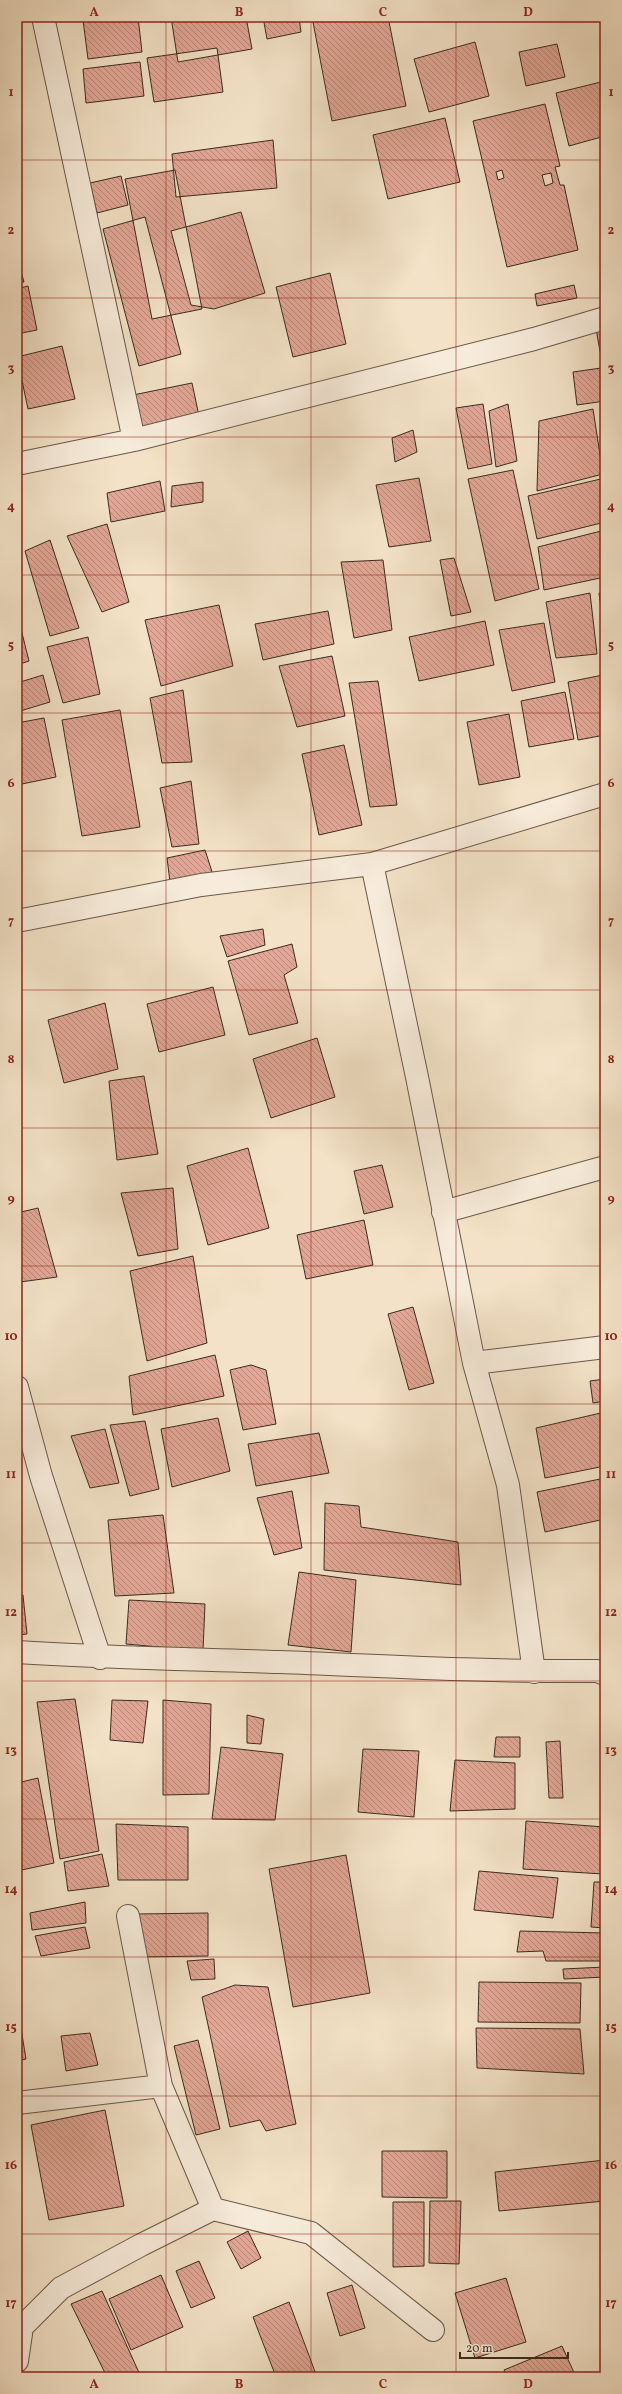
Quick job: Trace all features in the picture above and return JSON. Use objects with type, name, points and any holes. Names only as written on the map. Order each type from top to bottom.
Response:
[{"type":"street","points":[[43,17],[134,440]]},
{"type":"street","points":[[17,464],[134,440],[534,339],[605,318]]},
{"type":"street","points":[[17,921],[200,885],[372,864],[605,794]]},
{"type":"street","points":[[372,864],[417,1078],[474,1363],[508,1485],[534,1672]]},
{"type":"street","points":[[443,1212],[605,1167]]},
{"type":"street","points":[[474,1363],[605,1347]]},
{"type":"street","points":[[17,1387],[41,1476],[100,1658]]},
{"type":"street","points":[[17,1652],[100,1658],[259,1661],[534,1672],[597,1671],[605,1674]]},
{"type":"street","points":[[128,1916],[160,2086],[213,2209]]},
{"type":"street","points":[[17,2103],[160,2086]]},
{"type":"street","points":[[17,2361],[19,2327],[60,2288],[213,2209],[311,2233],[433,2330]]},
{"type":"building","points":[[107,17],[138,17],[142,52],[88,59],[83,20]]},
{"type":"building","points":[[171,17],[246,17],[252,49],[178,62]]},
{"type":"building","points":[[263,17],[299,17],[301,32],[267,39]]},
{"type":"building","points":[[312,17],[388,17],[406,106],[332,121]]},
{"type":"building","points":[[475,42],[489,96],[429,112],[414,59]]},
{"type":"building","points":[[557,44],[565,77],[526,86],[519,52]]},
{"type":"building","points":[[217,48],[223,92],[154,102],[147,58]]},
{"type":"building","points":[[140,62],[144,96],[86,103],[83,69]]},
{"type":"building","points":[[605,81],[605,136],[569,146],[556,93]]},
{"type":"building","points":[[545,104],[560,166],[555,167],[560,185],[564,185],[578,250],[507,267],[473,121]],"holes":[[[502,170],[504,178],[498,180],[496,172]],[[551,173],[553,183],[545,186],[542,175]]]},
{"type":"building","points":[[445,118],[460,182],[388,199],[373,135]]},
{"type":"building","points":[[273,140],[277,188],[176,197],[172,154]]},
{"type":"building","points":[[175,170],[202,309],[152,319],[125,179]]},
{"type":"building","points":[[121,176],[128,205],[97,213],[90,183]]},
{"type":"building","points":[[241,212],[265,293],[214,309],[191,305],[171,231]]},
{"type":"building","points":[[145,217],[181,354],[139,366],[103,229]]},
{"type":"building","points":[[17,257],[24,282],[17,283]]},
{"type":"building","points":[[330,273],[346,344],[293,357],[276,287]]},
{"type":"building","points":[[574,285],[577,298],[537,306],[535,294]]},
{"type":"building","points":[[28,286],[37,330],[17,334],[17,289]]},
{"type":"building","points":[[605,327],[605,361],[602,362],[596,329]]},
{"type":"building","points":[[62,346],[75,399],[28,409],[17,357]]},
{"type":"building","points":[[601,368],[605,401],[577,405],[573,372]]},
{"type":"building","points":[[192,383],[199,416],[139,428],[133,395]]},
{"type":"building","points":[[483,404],[492,464],[468,469],[456,408]]},
{"type":"building","points":[[508,404],[517,461],[496,467],[489,411]]},
{"type":"building","points":[[593,409],[603,474],[537,491],[539,421]]},
{"type":"building","points":[[413,430],[417,452],[395,462],[392,438]]},
{"type":"building","points":[[513,470],[539,589],[495,601],[468,479]]},
{"type":"building","points":[[419,478],[431,541],[389,547],[376,485]]},
{"type":"building","points":[[605,478],[605,522],[537,539],[528,496]]},
{"type":"building","points":[[160,481],[165,511],[111,522],[107,493]]},
{"type":"building","points":[[203,482],[203,502],[171,507],[172,486]]},
{"type":"building","points":[[107,524],[129,602],[102,612],[67,536]]},
{"type":"building","points":[[605,530],[605,577],[544,590],[538,547]]},
{"type":"building","points":[[50,540],[79,628],[50,636],[25,551]]},
{"type":"building","points":[[454,558],[471,612],[451,616],[440,560]]},
{"type":"building","points":[[383,560],[392,630],[354,638],[341,562]]},
{"type":"building","points":[[605,591],[605,640],[599,593]]},
{"type":"building","points":[[590,593],[597,654],[556,658],[546,602]]},
{"type":"building","points":[[219,605],[233,666],[161,686],[145,620]]},
{"type":"building","points":[[328,611],[334,644],[263,660],[255,624]]},
{"type":"building","points":[[17,613],[29,661],[17,665]]},
{"type":"building","points":[[485,621],[494,665],[419,681],[409,637]]},
{"type":"building","points":[[544,623],[555,682],[512,691],[499,630]]},
{"type":"building","points":[[88,637],[100,694],[63,703],[47,647]]},
{"type":"building","points":[[332,656],[345,716],[297,727],[279,666]]},
{"type":"building","points":[[43,675],[50,702],[17,712],[17,683]]},
{"type":"building","points":[[603,675],[605,735],[578,740],[568,682]]},
{"type":"building","points":[[378,681],[397,805],[370,807],[349,683]]},
{"type":"building","points":[[183,690],[192,762],[162,763],[150,698]]},
{"type":"building","points":[[565,692],[574,739],[529,747],[521,701]]},
{"type":"building","points":[[120,710],[140,827],[82,836],[62,720]]},
{"type":"building","points":[[509,714],[520,777],[479,785],[467,722]]},
{"type":"building","points":[[44,718],[56,777],[17,785],[17,723]]},
{"type":"building","points":[[344,745],[362,825],[319,835],[302,754]]},
{"type":"building","points":[[191,781],[199,844],[172,847],[160,788]]},
{"type":"building","points":[[205,850],[215,881],[171,890],[167,858]]},
{"type":"building","points":[[263,929],[265,945],[227,957],[220,936]]},
{"type":"building","points":[[292,944],[297,967],[284,975],[298,1023],[249,1035],[228,961]]},
{"type":"building","points":[[213,987],[225,1035],[159,1052],[147,1004]]},
{"type":"building","points":[[105,1003],[118,1069],[64,1083],[48,1020]]},
{"type":"building","points":[[317,1038],[335,1097],[271,1118],[253,1059]]},
{"type":"building","points":[[144,1076],[158,1154],[117,1160],[109,1081]]},
{"type":"building","points":[[248,1148],[269,1228],[208,1245],[187,1166]]},
{"type":"building","points":[[382,1165],[393,1207],[364,1214],[354,1171]]},
{"type":"building","points":[[173,1188],[178,1249],[138,1256],[121,1193]]},
{"type":"building","points":[[38,1208],[57,1277],[20,1282],[17,1274],[17,1213]]},
{"type":"building","points":[[364,1220],[373,1265],[306,1279],[297,1235]]},
{"type":"building","points":[[193,1256],[207,1343],[147,1361],[130,1271]]},
{"type":"building","points":[[413,1307],[434,1383],[409,1390],[388,1314]]},
{"type":"building","points":[[215,1355],[224,1396],[133,1415],[129,1376]]},
{"type":"building","points":[[251,1365],[266,1370],[276,1424],[243,1430],[230,1370]]},
{"type":"building","points":[[605,1379],[605,1401],[593,1403],[590,1381]]},
{"type":"building","points":[[605,1412],[605,1466],[545,1478],[536,1428]]},
{"type":"building","points":[[218,1418],[230,1471],[172,1487],[161,1429]]},
{"type":"building","points":[[145,1421],[159,1489],[130,1496],[110,1425]]},
{"type":"building","points":[[105,1429],[119,1483],[90,1488],[71,1436]]},
{"type":"building","points":[[319,1433],[329,1473],[256,1486],[248,1444]]},
{"type":"building","points":[[605,1478],[605,1519],[545,1532],[537,1492]]},
{"type":"building","points":[[292,1491],[302,1548],[274,1555],[257,1498]]},
{"type":"building","points":[[325,1503],[359,1506],[361,1527],[458,1542],[461,1585],[324,1570]]},
{"type":"building","points":[[163,1515],[174,1593],[115,1596],[108,1520]]},
{"type":"building","points":[[299,1572],[356,1580],[351,1652],[288,1645]]},
{"type":"building","points":[[23,1595],[27,1634],[17,1635],[17,1596]]},
{"type":"building","points":[[129,1600],[205,1604],[203,1651],[126,1644]]},
{"type":"building","points":[[75,1699],[99,1851],[60,1859],[37,1702]]},
{"type":"building","points":[[112,1700],[148,1701],[143,1743],[110,1740]]},
{"type":"building","points":[[163,1700],[211,1704],[209,1794],[163,1795]]},
{"type":"building","points":[[247,1715],[264,1719],[261,1744],[247,1743]]},
{"type":"building","points":[[496,1737],[520,1737],[520,1757],[494,1757]]},
{"type":"building","points":[[560,1741],[563,1798],[549,1798],[546,1742]]},
{"type":"building","points":[[221,1747],[283,1754],[275,1820],[212,1819]]},
{"type":"building","points":[[363,1749],[419,1751],[414,1817],[358,1812]]},
{"type":"building","points":[[455,1760],[515,1763],[515,1809],[450,1811]]},
{"type":"building","points":[[38,1778],[54,1863],[17,1871],[17,1783]]},
{"type":"building","points":[[526,1821],[604,1827],[603,1874],[523,1869]]},
{"type":"building","points":[[116,1824],[188,1827],[188,1880],[118,1880]]},
{"type":"building","points":[[102,1854],[109,1886],[68,1891],[64,1862]]},
{"type":"building","points":[[346,1855],[370,1993],[293,2007],[269,1869]]},
{"type":"building","points":[[479,1871],[558,1878],[553,1918],[474,1910]]},
{"type":"building","points":[[594,1882],[605,1882],[605,1928],[591,1927]]},
{"type":"building","points":[[85,1902],[86,1923],[32,1930],[30,1913]]},
{"type":"building","points":[[208,1913],[208,1956],[138,1957],[137,1914]]},
{"type":"building","points":[[85,1927],[90,1948],[41,1956],[35,1936]]},
{"type":"building","points":[[520,1931],[605,1933],[605,1961],[546,1961],[543,1951],[517,1952]]},
{"type":"building","points":[[214,1959],[215,1979],[191,1980],[187,1961]]},
{"type":"building","points":[[605,1967],[605,1977],[564,1979],[563,1969]]},
{"type":"building","points":[[479,1982],[581,1983],[580,2023],[478,2022]]},
{"type":"building","points":[[235,1985],[268,1987],[296,2124],[266,2131],[260,2120],[230,2127],[202,1997]]},
{"type":"building","points":[[17,2004],[26,2059],[17,2061]]},
{"type":"building","points":[[476,2028],[580,2029],[584,2074],[477,2068]]},
{"type":"building","points":[[90,2033],[98,2065],[66,2071],[61,2036]]},
{"type":"building","points":[[198,2040],[220,2129],[196,2135],[174,2046]]},
{"type":"building","points":[[105,2110],[124,2206],[49,2220],[31,2125]]},
{"type":"building","points":[[382,2151],[447,2151],[447,2198],[382,2197]]},
{"type":"building","points":[[605,2160],[605,2201],[499,2211],[495,2172]]},
{"type":"building","points":[[430,2201],[461,2201],[459,2264],[429,2263]]},
{"type":"building","points":[[393,2202],[424,2202],[424,2266],[393,2267]]},
{"type":"building","points":[[248,2231],[261,2258],[241,2269],[227,2242]]},
{"type":"building","points":[[199,2261],[215,2298],[191,2308],[176,2271]]},
{"type":"building","points":[[161,2275],[183,2327],[131,2350],[109,2299]]},
{"type":"building","points":[[506,2278],[526,2342],[475,2358],[455,2293]]},
{"type":"building","points":[[352,2285],[365,2328],[340,2336],[327,2293]]},
{"type":"building","points":[[102,2291],[141,2377],[107,2377],[71,2304]]},
{"type":"building","points":[[289,2302],[317,2377],[276,2377],[253,2317]]},
{"type":"building","points":[[562,2346],[576,2377],[507,2377],[504,2370]]}]
